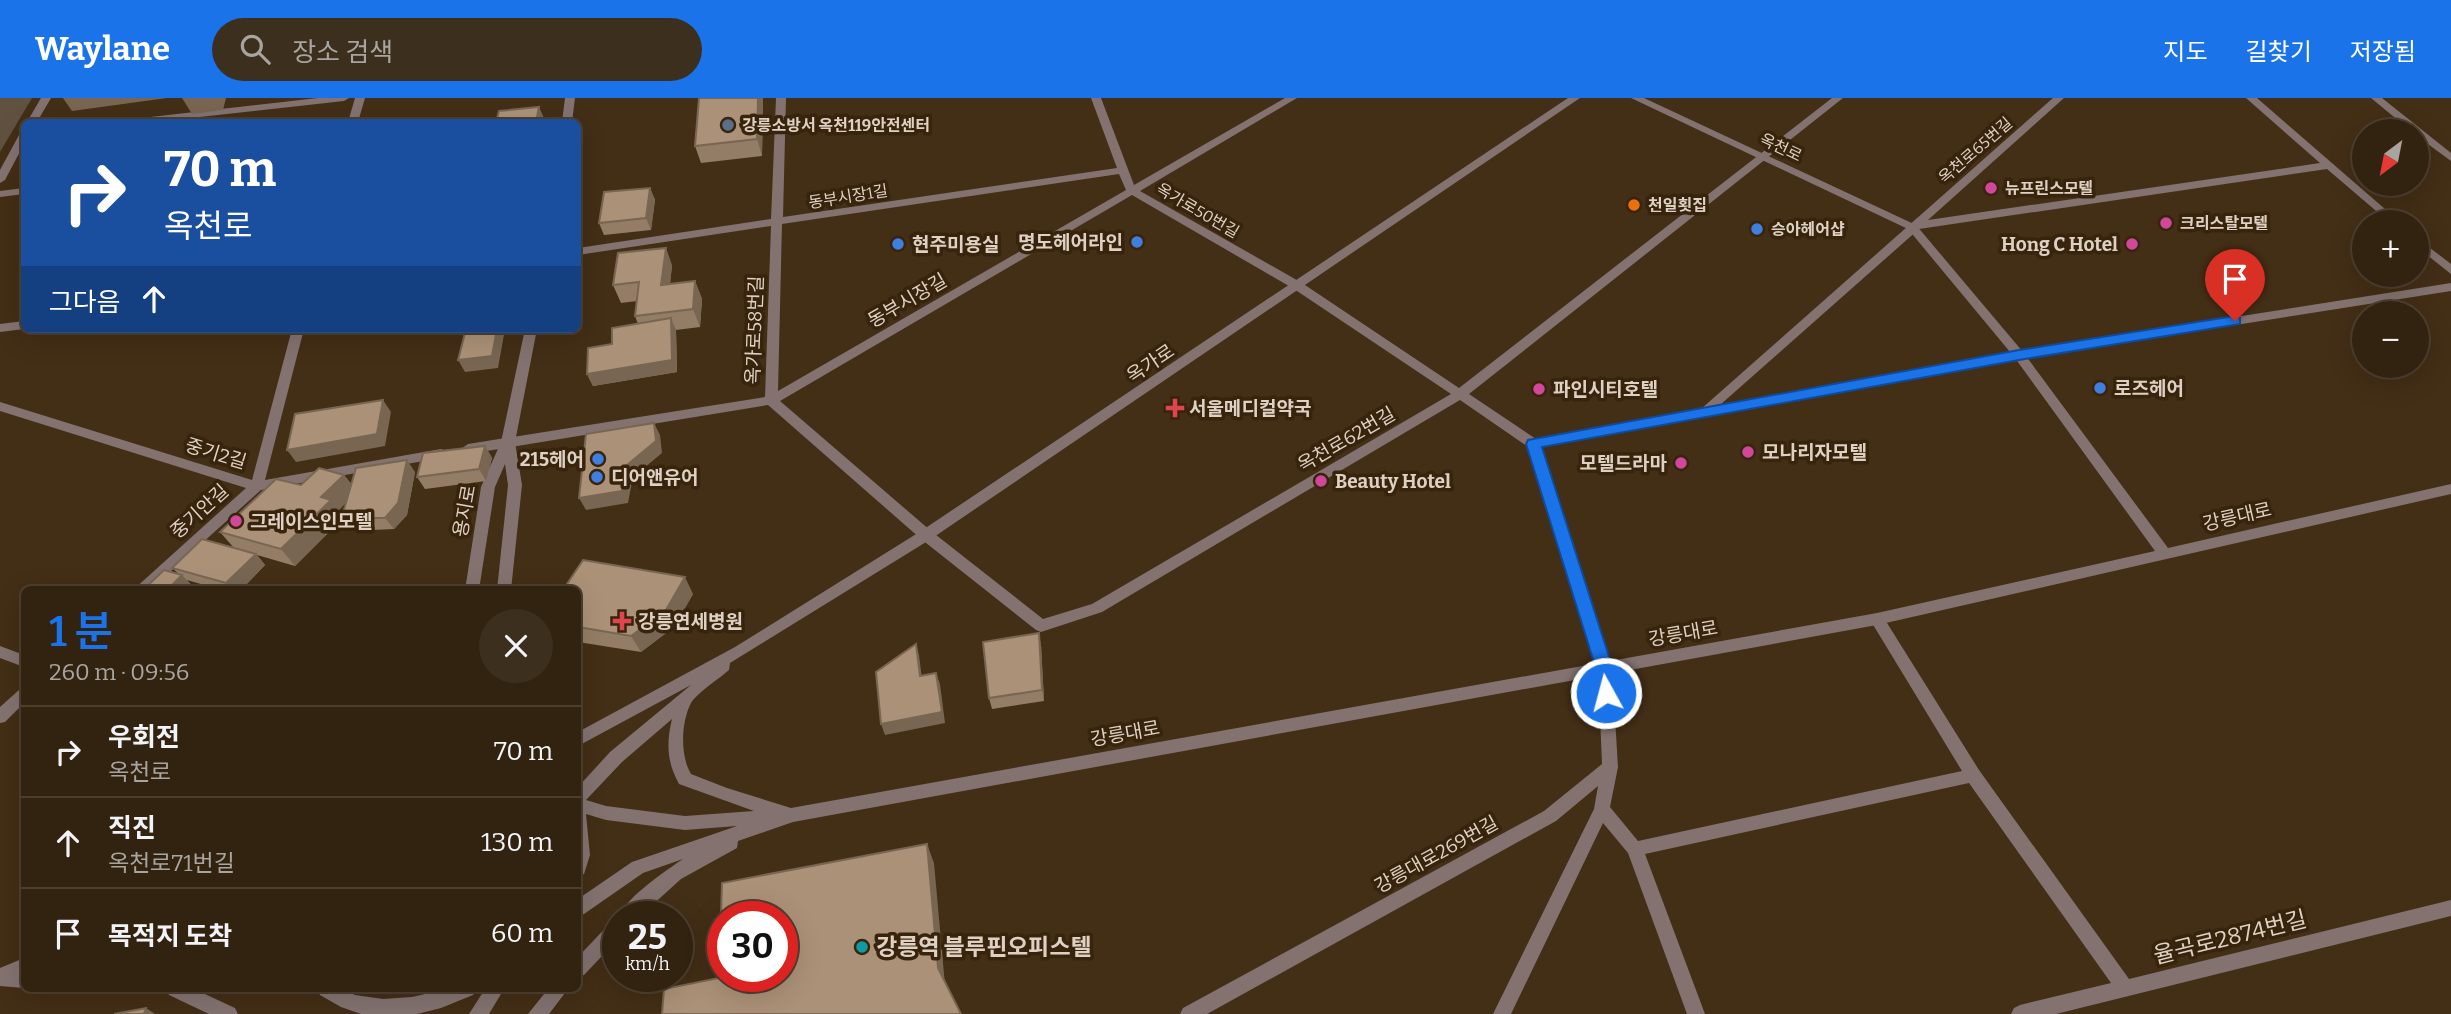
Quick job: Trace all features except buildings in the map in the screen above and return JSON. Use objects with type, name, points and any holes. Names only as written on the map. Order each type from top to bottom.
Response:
[{"type":"street","points":[[34,119],[46,98]]},
{"type":"street","points":[[159,119],[344,98]]},
{"type":"street","points":[[354,119],[360,98]]},
{"type":"street","points":[[567,119],[570,98]]},
{"type":"street","name":"옥가로58번길","points":[[780,98],[771,400],[926,535]]},
{"type":"street","name":"옥가로50번길","points":[[1096,98],[1131,190],[1298,286],[1534,444]]},
{"type":"street","name":"동부시장길","points":[[509,442],[771,400],[1292,98]]},
{"type":"street","name":"옥가로","points":[[740,651],[926,535],[1575,98]]},
{"type":"street","name":"옥천로","points":[[1636,98],[1912,227],[2019,355],[2165,554]]},
{"type":"street","name":"옥천로62번길","points":[[926,535],[1041,626],[1097,608],[1459,395],[1838,98]]},
{"type":"street","name":"옥천로65번길","points":[[1912,227],[2059,98]]},
{"type":"street","points":[[2251,98],[2381,210]]},
{"type":"street","points":[[2376,98],[2451,158]]},
{"type":"street","points":[[0,180],[21,141]]},
{"type":"street","points":[[1704,412],[1912,227],[2329,165]]},
{"type":"street","name":"동부시장1길","points":[[581,251],[1122,170]]},
{"type":"street","points":[[0,194],[21,191]]},
{"type":"street","points":[[2429,251],[2451,270]]},
{"type":"street","points":[[1502,1014],[1602,809],[1610,767],[1605,669],[1534,444],[2019,355],[2451,286]]},
{"type":"street","points":[[0,328],[21,325]]},
{"type":"street","name":"중기안길","points":[[144,586],[257,485],[297,333]]},
{"type":"street","name":"용지로","points":[[473,586],[488,486],[509,442],[530,333]]},
{"type":"street","name":"중기2길","points":[[0,406],[257,485],[509,442]]},
{"type":"street","name":"용지로","points":[[505,586],[515,485],[509,442]]},
{"type":"street","name":"강릉대로","points":[[793,815],[1877,619],[2451,489]]},
{"type":"street","points":[[1877,619],[1973,775],[2125,988]]},
{"type":"street","points":[[581,794],[616,757],[684,702],[740,651]]},
{"type":"street","points":[[581,737],[740,651]]},
{"type":"street","points":[[0,652],[21,660]]},
{"type":"street","points":[[0,717],[21,697]]},
{"type":"street","points":[[684,702],[674,741],[674,757],[685,779],[725,795],[793,815]]},
{"type":"street","points":[[581,729],[616,716]]},
{"type":"street","name":"강릉대로269번길","points":[[1189,1014],[1550,816],[1610,767]]},
{"type":"street","points":[[1635,849],[1973,775]]},
{"type":"street","points":[[581,806],[606,813],[685,823],[793,815]]},
{"type":"street","points":[[1602,809],[1635,849],[1696,1014]]},
{"type":"street","points":[[581,906],[638,867],[793,815]]},
{"type":"street","points":[[643,901],[691,861],[793,815]]},
{"type":"street","name":"율곡로2874번길","points":[[2020,1014],[2451,908]]},
{"type":"street","points":[[581,967],[602,944]]},
{"type":"street","points":[[2,977],[21,968]]},
{"type":"street","points":[[2,977],[21,979]]},
{"type":"street","points":[[181,992],[229,1014]]},
{"type":"street","points":[[332,992],[352,1014]]},
{"type":"street","points":[[333,992],[356,1005],[400,1009],[447,999],[461,992]]},
{"type":"street","points":[[478,1014],[493,992]]},
{"type":"street","points":[[537,1014],[556,992]]},
{"type":"shaded area","points":[[0,98],[32,98],[0,152]]},
{"type":"place","name":"강릉소방서 옥천119안전센터","points":[[728,125]]},
{"type":"place","name":"뉴프린스모텔","points":[[1991,188]]},
{"type":"place","name":"천일횟집","points":[[1634,205]]},
{"type":"place","name":"크리스탈모텔","points":[[2166,223]]},
{"type":"place","name":"승아헤어샵","points":[[1757,229]]},
{"type":"place","name":"명도헤어라인","points":[[1137,242]]},
{"type":"place","name":"현주미용실","points":[[898,244]]},
{"type":"place","name":"Hong C Hotel","points":[[2132,244]]},
{"type":"place","name":"로즈헤어","points":[[2100,388]]},
{"type":"place","name":"파인시티호텔","points":[[1539,389]]},
{"type":"place","name":"서울메디컬약국","points":[[1175,408]]},
{"type":"place","name":"모나리자모텔","points":[[1748,452]]},
{"type":"place","name":"215헤어","points":[[598,459]]},
{"type":"place","name":"모텔드라마","points":[[1681,463]]},
{"type":"place","name":"디어앤유어","points":[[597,477]]},
{"type":"place","name":"Beauty Hotel","points":[[1321,481]]},
{"type":"place","name":"그레이스인모텔","points":[[236,521]]},
{"type":"place","name":"강릉연세병원","points":[[622,621]]},
{"type":"place","name":"강릉역 블루핀오피스텔","points":[[862,947]]},
{"type":"route","points":[[1606,693],[1605,669],[1534,444],[2019,355],[2235,321]]}]
